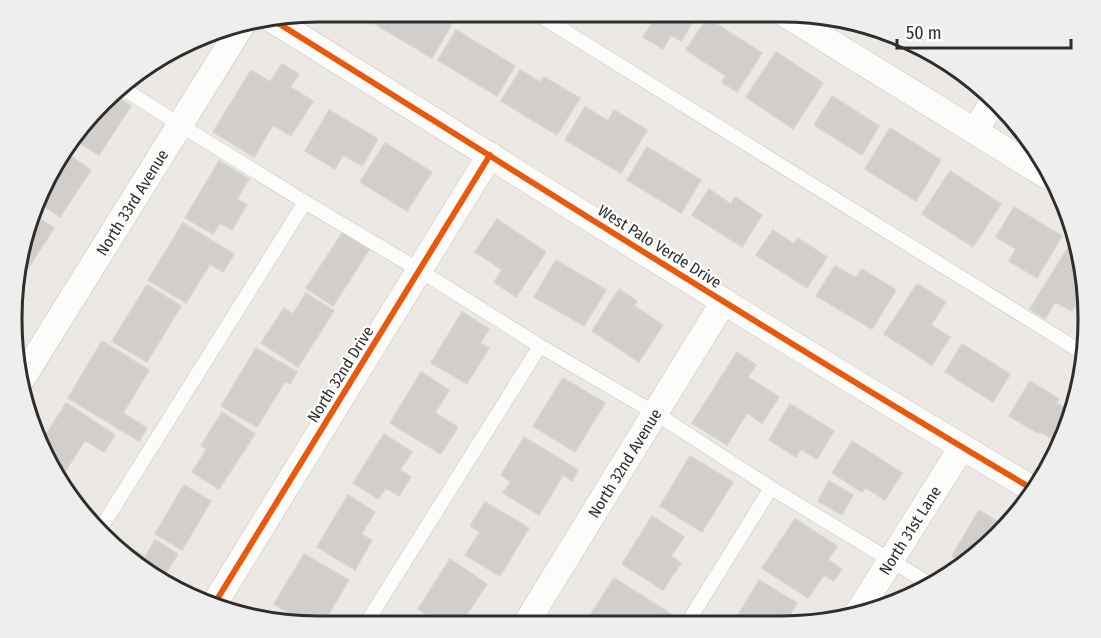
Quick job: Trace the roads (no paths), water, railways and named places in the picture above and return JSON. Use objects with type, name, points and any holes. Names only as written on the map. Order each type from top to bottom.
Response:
[{"type":"street","points":[[799,23],[1039,171]]},
{"type":"street","name":"West Palo Verde Drive","points":[[281,25],[724,301],[1027,486]]},
{"type":"street","name":"North 33rd Avenue","points":[[27,371],[237,34]]},
{"type":"street","points":[[975,131],[990,107]]},
{"type":"street","name":"North 32nd Drive","points":[[218,598],[490,155]]},
{"type":"street","name":"North 32nd Avenue","points":[[531,616],[724,301]]},
{"type":"street","name":"North 31st Lane","points":[[863,604],[962,447]]},
{"type":"lane","points":[[550,22],[1077,349]]},
{"type":"lane","points":[[129,92],[540,346],[655,413],[771,488],[923,580]]},
{"type":"lane","points":[[104,523],[305,202]]},
{"type":"lane","points":[[371,616],[540,346]]},
{"type":"lane","points":[[692,616],[771,488]]}]
